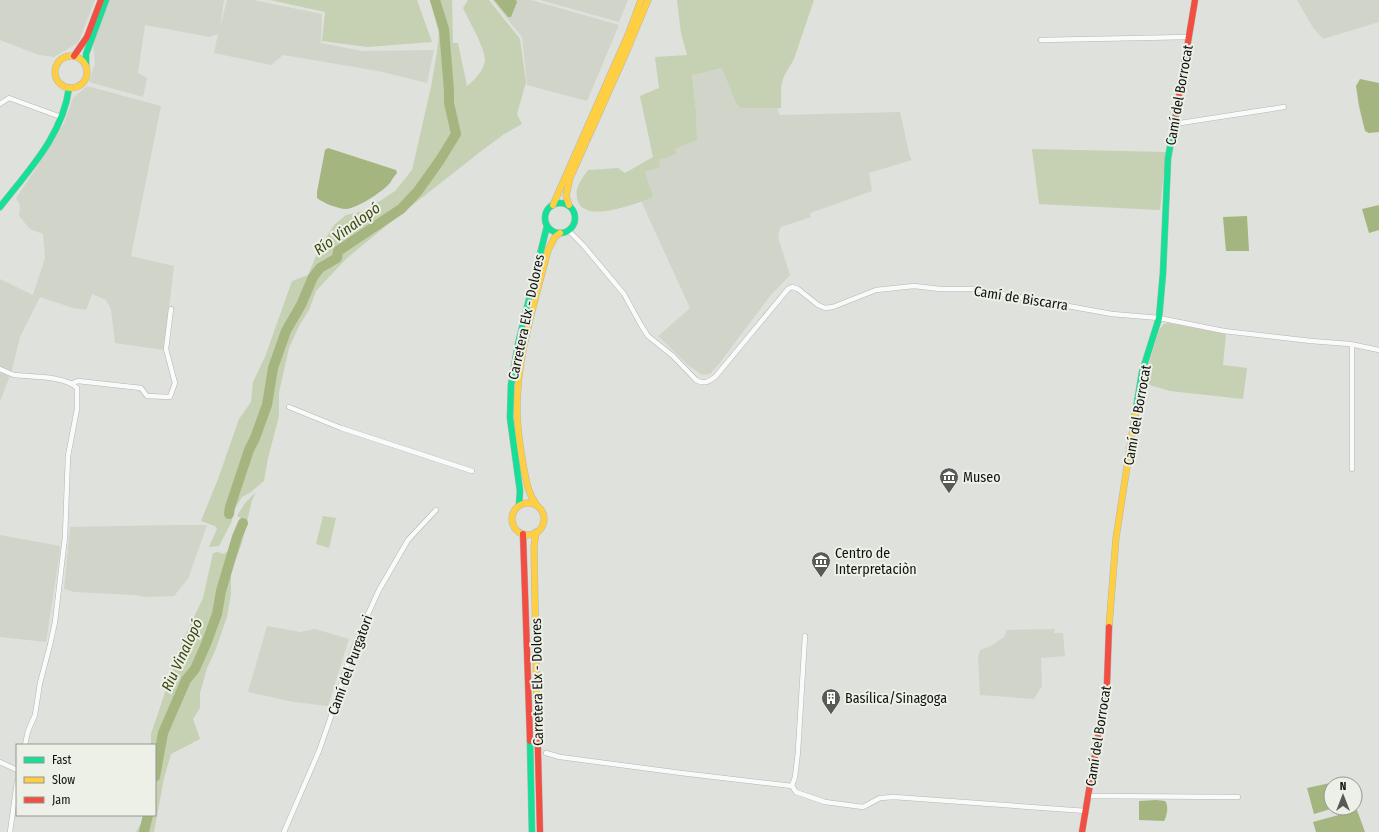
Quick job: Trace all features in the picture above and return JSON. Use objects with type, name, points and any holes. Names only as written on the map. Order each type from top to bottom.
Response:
[{"type":"main road","points":[[74,56],[82,48],[86,41],[101,0]]},
{"type":"main road","points":[[86,64],[81,59],[74,56],[66,56],[56,66],[55,71],[58,81],[61,85],[69,88],[77,87],[84,82],[88,73],[86,54],[106,0]]},
{"type":"main road","points":[[553,205],[628,35],[641,0]]},
{"type":"main road","points":[[568,205],[566,196],[570,178],[648,0]]},
{"type":"main road","name":"Camí del Borrocat","points":[[1082,832],[1107,683],[1108,634],[1116,538],[1142,372],[1159,318],[1163,273],[1168,158],[1195,0]]},
{"type":"main road","points":[[0,206],[42,153],[52,136],[62,117],[69,98],[69,88]]},
{"type":"main road","points":[[559,203],[568,205],[572,208],[576,216],[574,225],[568,231],[560,233],[552,231],[547,226],[545,216],[549,208],[559,203]]},
{"type":"main road","name":"Carretera Elx - Dolores","points":[[519,505],[520,491],[510,418],[511,385],[516,353],[547,226]]},
{"type":"main road","name":"Carretera Elx - Dolores","points":[[536,504],[530,496],[522,456],[517,416],[518,387],[522,356],[548,250],[555,237],[560,233]]},
{"type":"main road","points":[[526,502],[536,504],[541,509],[544,517],[542,526],[530,535],[523,534],[516,530],[512,521],[513,512],[519,505],[526,502]]},
{"type":"main road","name":"Carretera Elx - Dolores","points":[[536,532],[534,547],[540,832]]},
{"type":"main road","name":"Carretera Elx - Dolores","points":[[523,534],[529,687],[532,832]]},
{"type":"street","points":[[1041,40],[1189,37]]},
{"type":"street","points":[[0,104],[9,98],[62,117]]},
{"type":"street","points":[[1174,124],[1284,107]]},
{"type":"street","name":"Camí de Biscarra","points":[[568,231],[583,245],[624,294],[648,336],[673,356],[696,380],[701,383],[709,382],[716,376],[788,289],[792,287],[798,289],[818,305],[825,308],[833,307],[876,290],[914,286],[940,289],[974,289],[1112,314],[1159,318],[1224,331],[1352,345],[1379,350]]},
{"type":"street","points":[[73,383],[78,381],[141,388],[147,396],[170,397],[175,383],[166,349],[171,309]]},
{"type":"street","points":[[1352,345],[1352,469]]},
{"type":"street","points":[[0,369],[14,374],[63,380],[73,383],[77,388],[78,396],[68,456],[65,537],[59,593],[50,645],[40,683],[34,715],[25,744]]},
{"type":"street","points":[[289,406],[341,428],[472,472]]},
{"type":"street","name":"Camí del Purgatori","points":[[284,832],[319,751],[347,666],[379,590],[408,540],[436,510]]},
{"type":"street","points":[[792,786],[795,777],[798,752],[805,636]]},
{"type":"street","points":[[546,753],[560,757],[792,786]]},
{"type":"street","points":[[0,762],[16,770]]},
{"type":"street","points":[[792,786],[796,792],[825,802],[863,807],[880,798],[894,797],[1086,811]]},
{"type":"street","points":[[10,832],[16,789]]},
{"type":"street","points":[[1088,796],[1238,797]]},
{"type":"shaded area","points":[[0,0],[95,0],[78,43],[54,57],[39,55],[0,40]]},
{"type":"shaded area","points":[[109,0],[224,0],[220,28],[227,0],[253,0],[322,14],[321,43],[362,51],[434,50],[427,83],[378,71],[283,55],[271,65],[214,53],[218,34],[210,37],[145,25],[138,73],[147,78],[143,97],[89,82],[95,63],[93,44]]},
{"type":"shaded area","points":[[270,0],[417,0],[432,42],[367,47],[322,41],[325,12]]},
{"type":"shaded area","points":[[430,0],[452,0],[453,43],[458,43],[467,86],[479,74],[485,60],[483,49],[463,8],[468,0],[489,0],[520,39],[526,82],[517,114],[522,124],[504,134],[480,152],[386,226],[347,258],[316,291],[309,310],[299,326],[289,348],[279,392],[279,416],[268,458],[264,481],[251,492],[242,497],[233,512],[232,521],[219,546],[209,547],[217,529],[215,526],[201,521],[218,479],[239,419],[251,402],[253,382],[265,357],[292,281],[308,275],[319,249],[334,225],[346,215],[365,211],[395,191],[412,170],[431,87],[439,34]]},
{"type":"shaded area","points":[[492,0],[531,0],[619,25],[587,101],[527,85],[522,37]]},
{"type":"shaded area","points":[[494,0],[516,0],[517,2],[511,17],[508,17]]},
{"type":"shaded area","points":[[540,0],[628,0],[619,22]]},
{"type":"shaded area","points":[[677,0],[814,0],[794,59],[784,76],[781,87],[781,108],[741,108],[736,103],[722,68],[692,75],[696,111],[697,140],[675,149],[677,154],[659,160],[660,167],[645,172],[653,197],[614,210],[593,211],[585,209],[579,204],[577,199],[577,191],[580,181],[588,170],[618,168],[625,173],[653,157],[640,96],[659,88],[655,57],[687,55],[681,33]]},
{"type":"shaded area","points":[[1297,0],[1379,0],[1379,22],[1323,39],[1312,26]]},
{"type":"shaded area","points":[[723,68],[736,103],[777,108],[780,115],[900,112],[910,157],[912,160],[869,173],[872,191],[810,213],[811,217],[781,227],[778,237],[790,275],[770,296],[719,364],[710,374],[702,375],[688,365],[658,336],[690,308],[641,201],[652,197],[645,172],[660,167],[658,160],[677,154],[675,149],[697,140],[696,111],[692,75]]},
{"type":"shaded area","points":[[1360,79],[1379,83],[1379,132],[1369,133],[1365,131],[1356,86]]},
{"type":"shaded area","points":[[87,86],[161,106],[131,256],[174,266],[164,350],[115,343],[111,309],[106,300],[92,294],[86,310],[73,308],[40,297],[20,337],[12,370],[0,402],[0,279],[33,295],[45,258],[43,234],[30,229],[19,216],[20,205],[16,198],[64,123],[73,98]]},
{"type":"shaded area","points":[[328,148],[396,170],[397,173],[386,187],[363,203],[351,208],[339,208],[317,198],[325,150]]},
{"type":"shaded area","points":[[1032,149],[1166,152],[1160,210],[1039,204]]},
{"type":"shaded area","points":[[1379,205],[1379,230],[1369,233],[1362,209]]},
{"type":"shaded area","points":[[1247,216],[1249,251],[1226,251],[1223,217]]},
{"type":"shaded area","points":[[1168,323],[1226,334],[1223,365],[1247,368],[1243,399],[1170,391],[1143,383],[1159,330],[1164,324]]},
{"type":"shaded area","points":[[256,492],[252,500],[242,543],[231,572],[231,594],[227,617],[215,651],[207,668],[200,693],[200,708],[193,719],[200,739],[171,754],[164,778],[154,832],[136,832],[145,816],[156,816],[156,744],[151,744],[151,734],[182,642],[203,598],[213,553],[218,552],[223,554],[228,551],[243,519],[237,516],[245,503]]},
{"type":"shaded area","points":[[323,516],[336,518],[329,548],[316,544]]},
{"type":"shaded area","points":[[207,525],[188,579],[174,596],[144,597],[135,595],[74,592],[64,589],[70,527]]},
{"type":"shaded area","points":[[0,535],[60,546],[46,642],[0,637]]},
{"type":"shaded area","points":[[267,626],[300,632],[315,629],[349,639],[328,706],[294,702],[248,692]]},
{"type":"shaded area","points":[[1055,629],[1054,633],[1063,633],[1065,656],[1041,658],[1042,686],[1034,699],[980,695],[978,657],[980,650],[991,646],[1004,637],[1007,630]]},
{"type":"shaded area","points":[[1323,785],[1323,811],[1314,814],[1307,788]]},
{"type":"shaded area","points":[[1139,801],[1165,801],[1166,803],[1167,811],[1164,821],[1139,820]]},
{"type":"shaded area","points":[[1335,816],[1359,816],[1365,832],[1316,832],[1313,822]]},
{"type":"waterway","name":"Río Vinalopó","points":[[229,514],[249,450],[267,405],[273,368],[286,331],[301,305],[313,277],[320,268],[337,258],[338,251],[401,209],[418,191],[456,134],[449,103],[444,29],[435,0]]},
{"type":"waterway","name":"Riu Vinalopó","points":[[156,772],[163,733],[186,680],[195,669],[206,644],[217,614],[221,591],[237,537],[243,523]]},
{"type":"waterway","name":"Riu Vinalopó","points":[[144,832],[148,816]]},
{"type":"traffic: fast","points":[[86,64],[86,54],[106,0]]},
{"type":"traffic: fast","points":[[0,207],[33,166],[52,137],[60,121],[69,88]]},
{"type":"traffic: fast","points":[[1135,415],[1142,372],[1159,318],[1163,273],[1168,158],[1176,114]]},
{"type":"traffic: fast","points":[[560,203],[571,207],[575,218],[571,229],[560,233],[549,229],[545,218],[549,207],[560,203]]},
{"type":"traffic: fast","points":[[519,505],[520,491],[510,418],[511,385],[518,344],[547,226]]},
{"type":"traffic: fast","points":[[530,741],[532,832]]},
{"type":"traffic: slow","points":[[553,205],[628,35],[641,0]]},
{"type":"traffic: slow","points":[[569,205],[566,196],[570,178],[648,0]]},
{"type":"traffic: slow","points":[[68,56],[74,56],[83,60],[87,72],[83,84],[74,88],[68,88],[59,84],[55,75],[55,69],[59,60],[68,56]]},
{"type":"traffic: slow","points":[[536,504],[526,480],[522,457],[517,409],[518,389],[523,349],[548,250],[555,237],[560,233]]},
{"type":"traffic: slow","points":[[1109,627],[1116,538],[1135,415]]},
{"type":"traffic: slow","points":[[525,503],[531,503],[541,510],[544,519],[543,525],[537,532],[531,535],[525,535],[515,528],[512,522],[512,516],[519,506],[525,503]]},
{"type":"traffic: slow","points":[[536,532],[534,547],[537,713]]},
{"type":"traffic: jam","points":[[74,56],[87,37],[101,0]]},
{"type":"traffic: jam","points":[[1176,114],[1195,0]]},
{"type":"traffic: jam","points":[[523,534],[530,741]]},
{"type":"traffic: jam","points":[[1082,832],[1107,683],[1109,627]]},
{"type":"traffic: jam","points":[[537,713],[540,832]]},
{"type":"place","name":"Museo","points":[[949,494]]},
{"type":"place","name":"Centro de Interpretaciòn","points":[[821,578]]},
{"type":"place","name":"Basílica/Sinagoga","points":[[831,715]]}]
